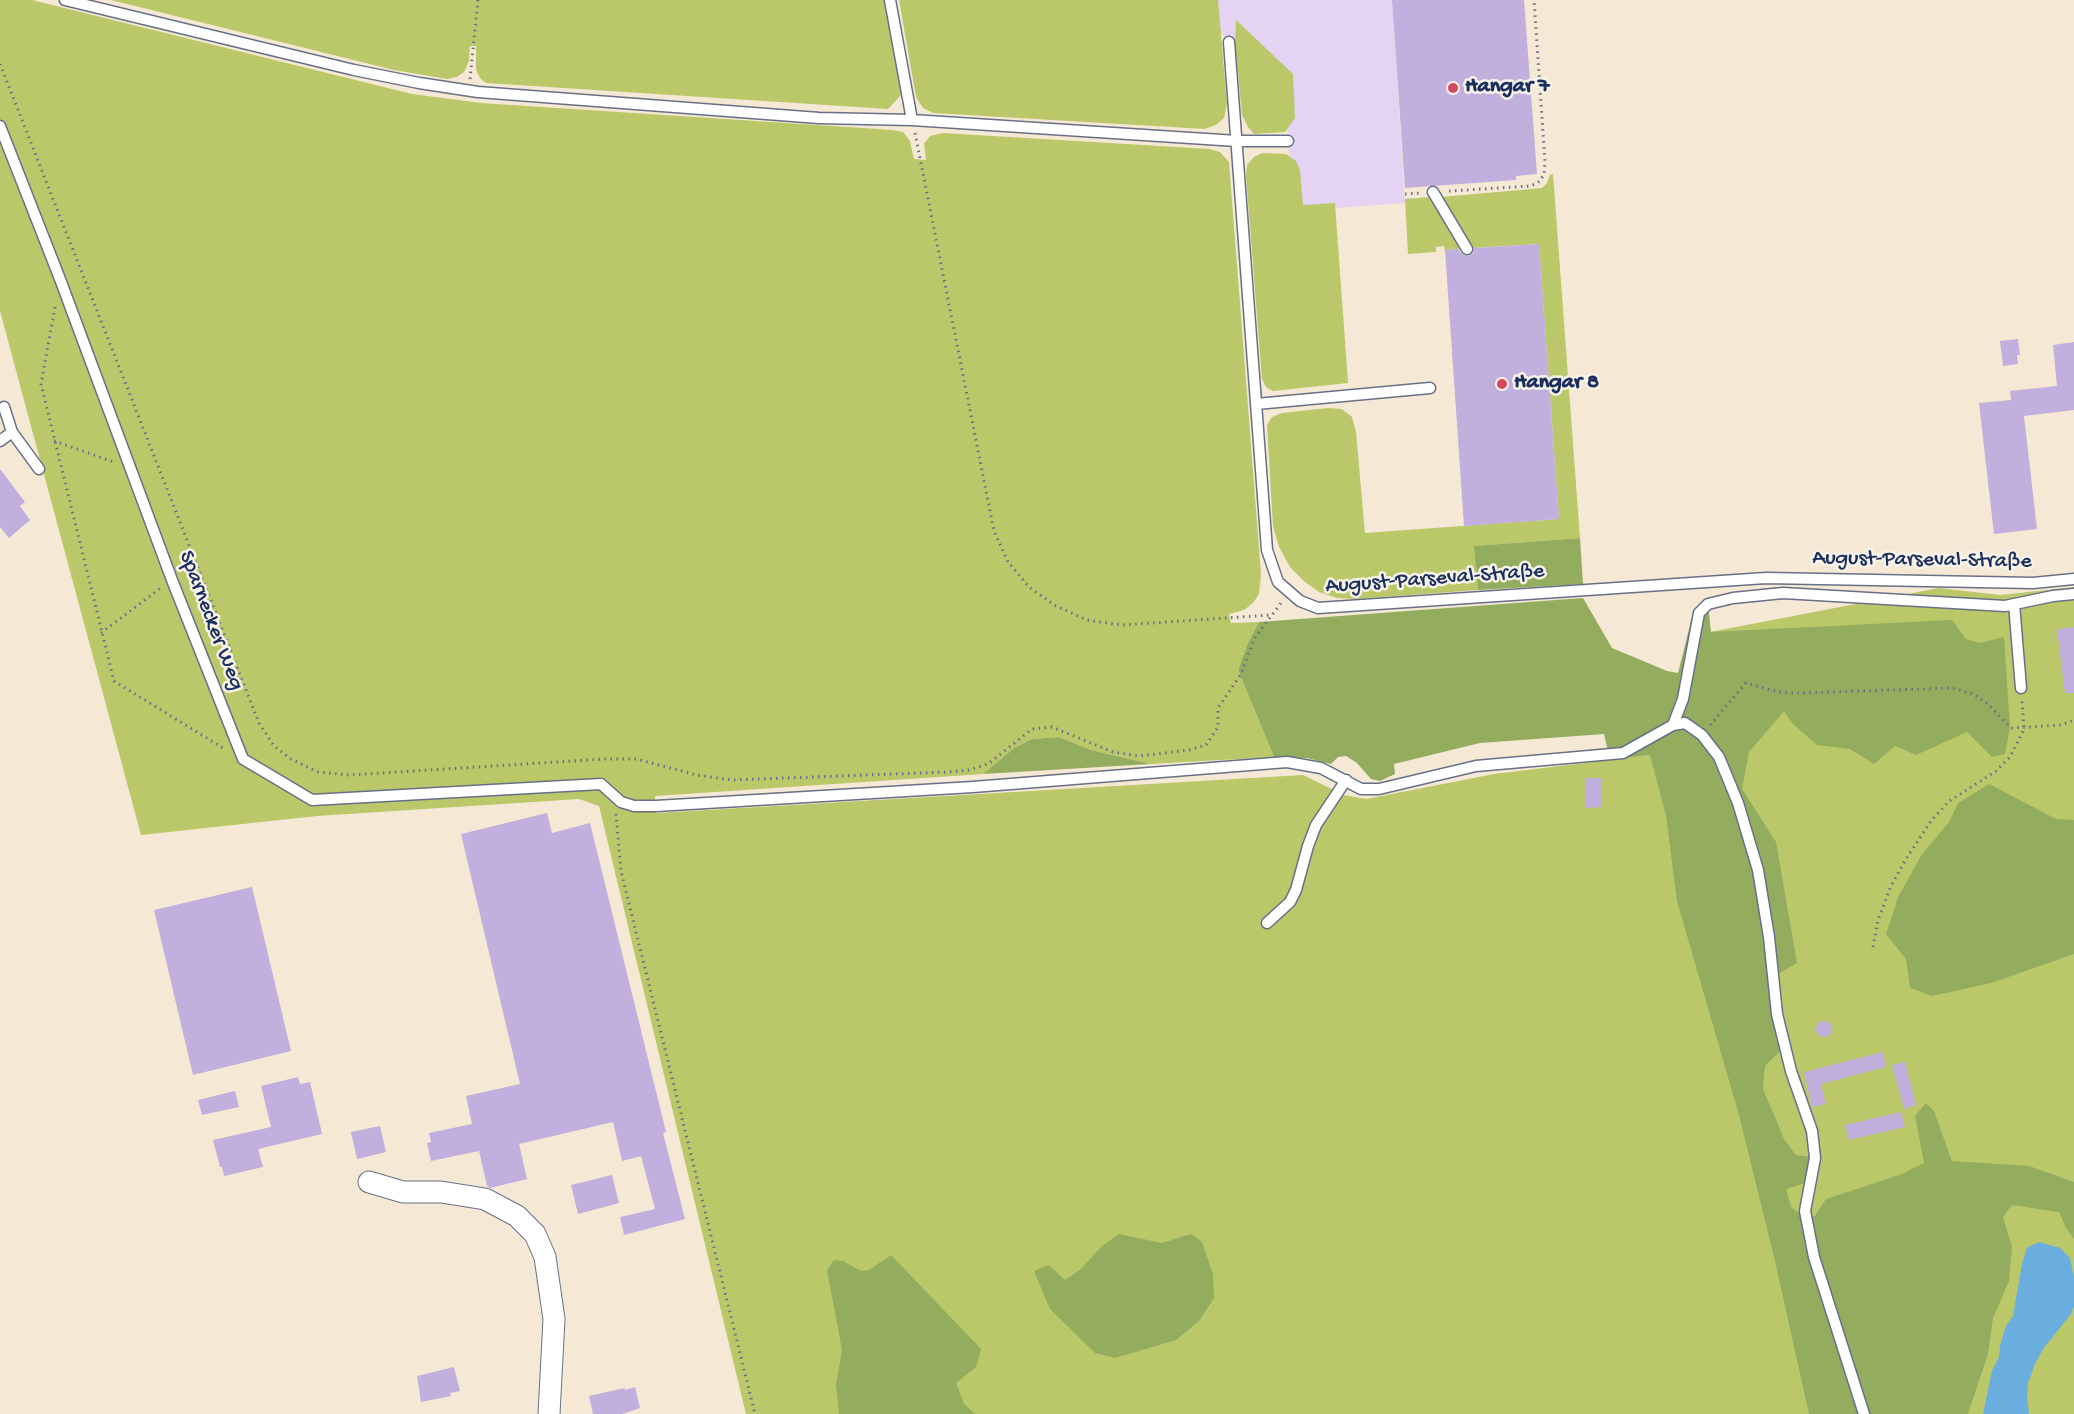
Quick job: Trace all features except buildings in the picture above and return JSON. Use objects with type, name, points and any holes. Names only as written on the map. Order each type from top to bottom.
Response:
[{"type":"street","points":[[369,1182],[404,1192],[441,1192],[485,1199],[517,1216],[536,1234],[545,1257],[554,1319],[549,1414]]},
{"type":"lane","points":[[65,0],[354,70],[469,90],[819,118],[912,120],[1238,141],[1288,141]]},
{"type":"lane","points":[[890,0],[912,120]]},
{"type":"lane","name":"August-Parseval-Straße","points":[[1229,42],[1268,550],[1278,582],[1300,601],[1318,608],[1766,578],[2033,583],[2074,579]]},
{"type":"lane","name":"Sparnecker Weg","points":[[0,126],[60,279],[172,580],[243,759]]},
{"type":"lane","points":[[1433,192],[1467,249]]},
{"type":"lane","points":[[1256,404],[1430,388]]},
{"type":"lane","points":[[4,407],[12,432],[39,469]]},
{"type":"lane","points":[[0,441],[12,432]]},
{"type":"lane","points":[[1673,725],[1683,699],[1699,613],[1708,604],[1732,598],[1783,593],[2005,606],[2074,594]]},
{"type":"lane","points":[[2014,604],[2021,688]]},
{"type":"lane","points":[[243,759],[312,800],[601,784],[621,802],[634,807],[961,788],[1287,762],[1321,768],[1361,789],[1379,789],[1476,766],[1623,753],[1673,725],[1685,723],[1702,735],[1719,757],[1734,794],[1758,870],[1769,938],[1777,1014],[1791,1071],[1812,1131],[1815,1158],[1805,1212],[1814,1257],[1864,1414]]},
{"type":"lane","points":[[1267,923],[1290,902],[1296,890],[1316,825],[1346,780]]},
{"type":"path","points":[[469,90],[478,0]]},
{"type":"path","points":[[1405,194],[1531,186],[1540,181],[1544,174],[1545,162],[1534,0]]},
{"type":"path","points":[[0,64],[259,723],[274,746],[291,759],[318,772],[349,774],[605,759],[636,759],[697,775],[731,780],[948,772],[969,770],[988,764],[1032,729],[1052,727],[1113,752],[1139,756],[1189,750],[1206,745],[1218,727],[1218,708],[1241,674],[1254,639],[1270,615],[1290,592]]},
{"type":"path","points":[[912,120],[994,531],[1008,562],[1038,593],[1056,606],[1087,620],[1122,625],[1270,615]]},
{"type":"path","points":[[60,279],[41,384],[114,681],[243,759]]},
{"type":"path","points":[[54,441],[131,468]]},
{"type":"path","points":[[101,633],[172,580]]},
{"type":"path","points":[[1702,735],[1746,683],[1778,692],[1799,693],[1952,688],[1973,694],[1988,704],[2011,728],[2061,725],[2074,720]]},
{"type":"path","points":[[1873,947],[1878,920],[1891,886],[1905,859],[1931,821],[1948,802],[1996,771],[2010,757],[2024,729],[2021,688]]},
{"type":"path","points":[[621,802],[616,809],[621,871],[755,1414]]},
{"type":"shaded area","points":[[1187,0],[1392,0],[1405,203],[1293,211],[1285,97]]},
{"type":"green space","points":[[0,0],[32,0],[412,94],[481,103],[893,130],[903,132],[910,141],[914,159],[926,160],[924,144],[930,136],[943,133],[1209,149],[1220,152],[1229,162],[1261,574],[1259,594],[1253,603],[1244,610],[1229,614],[1231,623],[1259,622],[1238,670],[1274,757],[1151,764],[1091,750],[1059,737],[1032,739],[1014,748],[983,774],[655,796],[656,813],[1303,775],[1344,795],[1366,799],[1494,774],[1650,755],[1710,632],[1939,588],[2000,595],[2074,587],[2074,1414],[746,1414],[599,806],[579,799],[317,816],[141,835],[0,311]]},
{"type":"green space","points":[[111,0],[885,0],[903,93],[888,109],[486,83],[476,70],[476,46],[470,46],[469,61],[464,72],[457,77],[447,79],[394,70]]},
{"type":"green space","points":[[899,0],[1218,0],[1227,104],[1224,118],[1216,125],[1205,129],[933,113],[923,108],[916,97]]},
{"type":"green space","points":[[1236,20],[1293,74],[1295,118],[1285,132],[1254,134],[1242,115],[1235,43]]},
{"type":"green space","points":[[1262,153],[1286,154],[1296,161],[1300,170],[1303,205],[1335,203],[1348,383],[1273,391],[1266,387],[1262,379],[1246,176],[1247,165],[1254,157]]},
{"type":"green space","points":[[1553,174],[1580,538],[1475,546],[1478,590],[1355,599],[1337,598],[1319,592],[1290,567],[1279,547],[1273,526],[1267,425],[1272,417],[1282,413],[1328,408],[1342,409],[1352,417],[1356,432],[1365,533],[1559,519],[1539,244],[1472,248],[1441,197],[1542,188]]},
{"type":"green space","points":[[1431,197],[1462,249],[1445,250],[1444,246],[1436,247],[1436,252],[1408,254],[1405,199]]},
{"type":"green space","points":[[1580,538],[1583,584],[1478,590],[1474,546]]},
{"type":"green space","points":[[1583,598],[1612,648],[1667,671],[1678,673],[1693,613],[1708,604],[1711,632],[1952,620],[1966,639],[1980,643],[2004,637],[2010,727],[2005,754],[1992,757],[1967,732],[1916,755],[1895,746],[1874,764],[1850,749],[1817,745],[1793,724],[1784,711],[1749,752],[1742,789],[1776,842],[1797,963],[1776,975],[1782,1049],[1765,1066],[1763,1089],[1784,1139],[1796,1155],[1810,1157],[1805,1183],[1786,1189],[1791,1207],[1804,1217],[1815,1216],[1826,1199],[1902,1174],[1924,1163],[1915,1116],[1926,1103],[1934,1111],[1952,1161],[2029,1166],[2074,1182],[2074,1239],[2059,1212],[2012,1205],[2003,1217],[2012,1247],[2009,1281],[1993,1318],[1988,1354],[1968,1414],[1809,1414],[1739,1115],[1677,901],[1666,816],[1650,755],[1610,760],[1604,734],[1480,743],[1394,764],[1395,774],[1380,781],[1371,779],[1357,763],[1346,756],[1338,757],[1331,764],[1307,758],[1274,757],[1238,670],[1259,622]]},
{"type":"green space","points":[[1059,737],[1091,750],[1151,764],[983,774],[1014,748],[1032,739]]},
{"type":"green space","points":[[1989,784],[2056,819],[2074,820],[2074,954],[1991,983],[1932,996],[1910,988],[1906,959],[1886,934],[1898,897],[1921,856],[1949,822],[1958,803]]},
{"type":"green space","points":[[1119,1234],[1162,1243],[1191,1234],[1202,1242],[1213,1274],[1214,1298],[1199,1321],[1176,1340],[1115,1358],[1095,1353],[1050,1309],[1034,1271],[1049,1265],[1065,1280],[1080,1270],[1101,1247]]},
{"type":"green space","points":[[891,1255],[981,1349],[976,1367],[956,1383],[964,1404],[975,1414],[839,1414],[836,1385],[842,1350],[827,1270],[834,1260],[843,1261],[861,1271],[869,1270]]},
{"type":"water","points":[[2039,1242],[2060,1248],[2070,1258],[2074,1278],[2074,1306],[2071,1314],[2043,1349],[2035,1364],[2028,1383],[2029,1414],[1983,1414],[1992,1371],[1999,1357],[2006,1326],[2013,1316],[2027,1248]]},
{"type":"place","name":"Hangar 7","points":[[1453,88]]},
{"type":"place","name":"Hangar 8","points":[[1502,384]]}]
